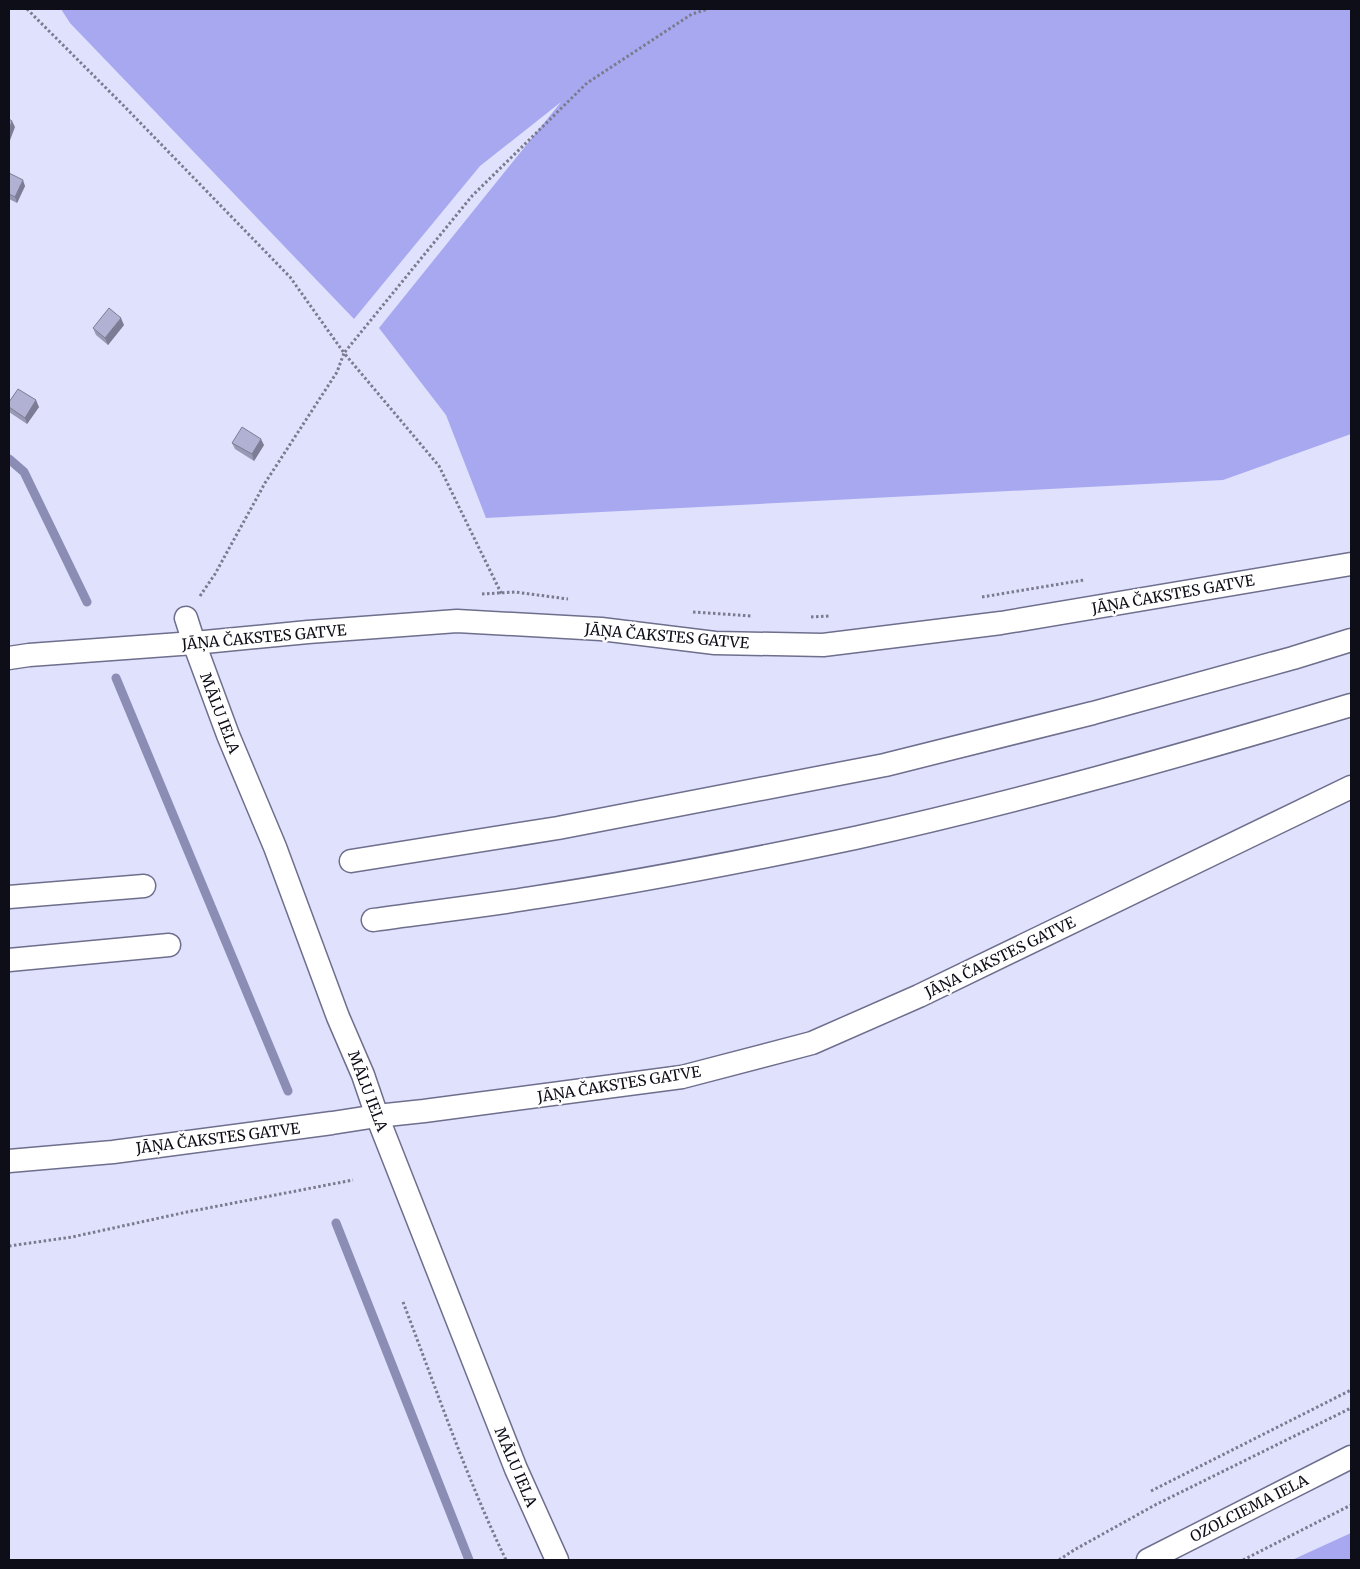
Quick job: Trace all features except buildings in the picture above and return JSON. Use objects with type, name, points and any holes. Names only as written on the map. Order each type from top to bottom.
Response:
[{"type":"street","name":"JĀŅA ČAKSTES GATVE","points":[[9,658],[308,632],[457,622],[601,629],[715,643],[823,645],[1002,623],[1351,564]]},
{"type":"street","name":"MĀLU IELA","points":[[186,618],[228,735],[275,847],[338,1017],[363,1075],[377,1116],[516,1469],[557,1560]]},
{"type":"street","points":[[351,861],[558,828],[884,765],[1093,713],[1293,658],[1351,640]]},
{"type":"street","points":[[373,920],[539,897],[704,868],[856,837],[1016,799],[1155,762],[1351,705]]},
{"type":"street","name":"JĀŅA ČAKSTES GATVE","points":[[9,1161],[113,1152],[682,1077],[812,1043],[919,996],[1351,787]]},
{"type":"street","points":[[9,897],[144,886]]},
{"type":"street","points":[[9,960],[169,945]]},
{"type":"street","name":"OZOLCIEMA IELA","points":[[1148,1560],[1351,1457]]},
{"type":"path","points":[[28,9],[290,276],[344,353],[439,466],[502,593],[513,624]]},
{"type":"path","points":[[186,618],[214,574],[265,483],[337,372],[344,353],[472,196],[587,83],[692,14],[708,9]]},
{"type":"path","points":[[973,598],[1090,580]]},
{"type":"path","points":[[514,592],[574,600]]},
{"type":"path","points":[[692,612],[758,616]]},
{"type":"path","points":[[806,617],[836,616]]},
{"type":"path","points":[[9,1246],[72,1237],[187,1212],[353,1180]]},
{"type":"path","points":[[403,1302],[486,1519],[506,1560]]},
{"type":"path","points":[[1151,1491],[1351,1390]]},
{"type":"path","points":[[1059,1560],[1155,1505],[1351,1408]]},
{"type":"path","points":[[1243,1560],[1351,1506]]},
{"type":"shaded area","points":[[61,9],[1351,9],[1351,434],[1223,480],[486,518],[446,415],[379,328],[561,102],[480,166],[354,319],[70,23]]},
{"type":"shaded area","points":[[1351,1533],[1351,1560],[1292,1560]]},
{"type":"waterway","points":[[9,459],[24,472],[87,602]]},
{"type":"waterway","points":[[116,678],[288,1091]]},
{"type":"waterway","points":[[336,1223],[469,1560]]}]
